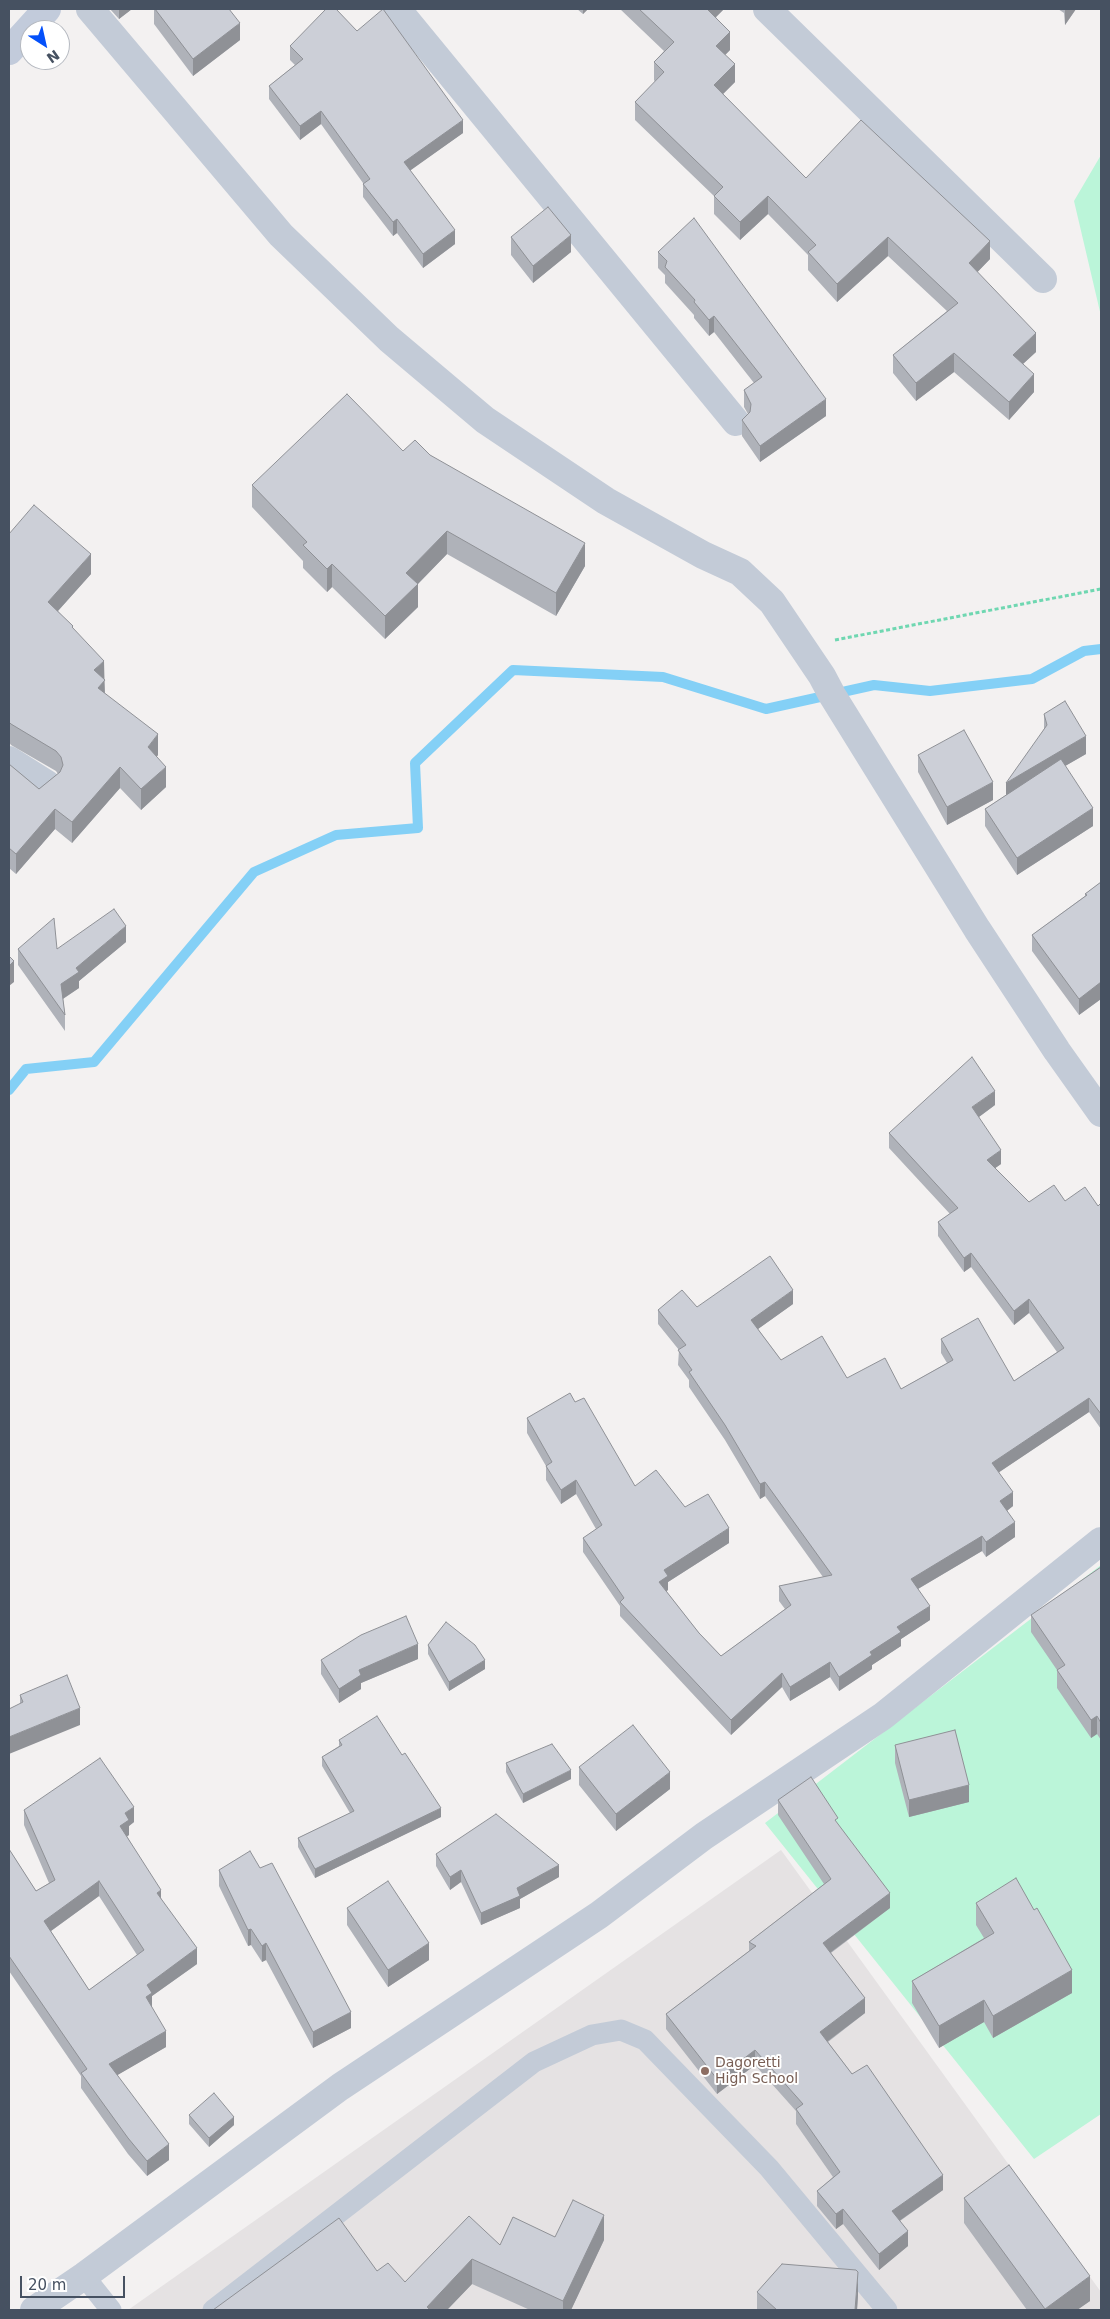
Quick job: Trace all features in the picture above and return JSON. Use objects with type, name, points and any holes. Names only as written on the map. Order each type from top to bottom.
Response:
[{"type":"main road","points":[[9,51],[47,9]]},
{"type":"street","points":[[90,9],[281,235],[389,339],[485,420],[606,502],[703,555],[740,572],[772,602],[803,646],[977,929],[1057,1052],[1101,1113]]},
{"type":"street","points":[[398,9],[736,422]]},
{"type":"street","points":[[768,9],[1043,279]]},
{"type":"street","points":[[9,760],[46,784]]},
{"type":"street","points":[[34,2310],[84,2276],[340,2086],[599,1915],[704,1836],[883,1716],[1101,1541]]},
{"type":"lane","points":[[213,2310],[534,2062],[592,2035],[621,2030],[645,2040],[768,2168],[887,2310]]},
{"type":"lane","points":[[84,2276],[111,2310]]},
{"type":"path","points":[[803,646],[1101,589]]},
{"type":"shaded area","name":"Dagoretti High School","points":[[781,1850],[1101,2292],[1101,2310],[128,2310]]},
{"type":"green space","points":[[1101,155],[1101,316],[1074,201]]},
{"type":"green space","points":[[1101,1565],[1101,2114],[1034,2159],[765,1823]]},
{"type":"building","points":[[155,9],[229,9],[240,23],[193,59]]},
{"type":"building","points":[[326,9],[336,9],[357,31],[383,9],[463,120],[404,162],[455,230],[423,254],[397,219],[393,222],[363,184],[370,179],[321,111],[300,126],[269,86],[303,59],[290,46]]},
{"type":"building","points":[[639,9],[707,9],[730,32],[716,46],[735,64],[714,85],[806,178],[861,120],[990,241],[969,263],[1036,333],[1013,355],[1034,374],[1009,402],[954,353],[916,383],[893,355],[958,303],[888,237],[837,284],[808,252],[816,245],[768,196],[740,222],[714,196],[723,187],[635,102],[664,72],[654,62],[674,42]]},
{"type":"building","points":[[548,207],[571,235],[533,266],[511,237]]},
{"type":"building","points":[[694,218],[826,399],[760,446],[742,420],[750,412],[751,404],[744,390],[762,377],[714,316],[709,320],[694,302],[695,300],[665,267],[667,261],[658,252]]},
{"type":"building","points":[[347,394],[403,451],[415,440],[430,455],[585,543],[556,593],[447,531],[406,573],[418,584],[385,616],[332,564],[327,569],[303,545],[307,542],[252,485]]},
{"type":"building","points":[[34,505],[91,554],[48,602],[73,626],[104,661],[94,670],[105,680],[98,688],[158,734],[148,747],[166,767],[141,789],[120,767],[72,822],[55,809],[16,854],[9,848],[9,764],[39,789],[60,772],[63,765],[61,757],[56,751],[9,722],[9,534]]},
{"type":"building","points":[[1065,701],[1086,736],[1006,783],[1047,725],[1044,714]]},
{"type":"building","points":[[964,730],[993,782],[947,807],[918,755]]},
{"type":"building","points":[[1061,759],[1093,808],[1017,858],[985,809]]},
{"type":"building","points":[[1101,882],[1101,982],[1079,999],[1032,935],[1087,895],[1085,894]]},
{"type":"building","points":[[114,909],[126,926],[76,968],[79,972],[61,984],[65,1015],[18,949],[54,918],[57,949]]},
{"type":"building","points":[[9,956],[14,961],[9,966]]},
{"type":"building","points":[[972,1057],[995,1091],[972,1107],[1001,1150],[987,1160],[1029,1202],[1054,1185],[1065,1201],[1085,1187],[1098,1206],[1101,1203],[1101,1414],[1089,1398],[992,1463],[1013,1492],[1000,1501],[1015,1522],[986,1542],[982,1536],[911,1579],[930,1606],[897,1627],[901,1632],[870,1652],[872,1655],[839,1677],[830,1662],[790,1687],[782,1673],[731,1720],[620,1602],[624,1598],[583,1538],[602,1525],[576,1480],[561,1490],[546,1466],[552,1462],[527,1418],[570,1393],[575,1402],[584,1398],[635,1486],[656,1470],[685,1507],[708,1494],[729,1528],[664,1570],[668,1576],[659,1582],[699,1633],[721,1656],[791,1605],[779,1586],[832,1575],[765,1482],[760,1484],[725,1425],[689,1372],[692,1370],[678,1350],[686,1345],[658,1310],[682,1290],[697,1307],[770,1256],[793,1290],[751,1320],[781,1360],[822,1336],[847,1378],[885,1358],[901,1389],[953,1360],[941,1339],[978,1318],[1014,1381],[1064,1348],[1029,1299],[1014,1311],[971,1253],[964,1258],[938,1222],[958,1208],[889,1133]]},
{"type":"building","points":[[1101,1567],[1101,1723],[1097,1716],[1091,1720],[1057,1670],[1065,1665],[1031,1615]]},
{"type":"building","points":[[406,1616],[418,1644],[359,1670],[361,1675],[339,1689],[321,1660],[361,1635]]},
{"type":"building","points":[[446,1622],[475,1645],[485,1660],[449,1682],[428,1645]]},
{"type":"building","points":[[67,1675],[80,1708],[9,1737],[9,1709],[23,1702],[20,1695]]},
{"type":"building","points":[[377,1716],[402,1755],[405,1753],[441,1808],[315,1869],[298,1838],[354,1811],[322,1757],[342,1745],[339,1740]]},
{"type":"building","points":[[633,1725],[670,1772],[616,1814],[579,1767]]},
{"type":"building","points":[[955,1730],[969,1785],[909,1800],[895,1745]]},
{"type":"building","points":[[552,1744],[571,1770],[523,1794],[506,1763]]},
{"type":"building","points":[[100,1758],[134,1807],[125,1813],[129,1820],[120,1826],[161,1890],[157,1893],[197,1948],[147,1985],[152,1993],[146,1997],[166,2031],[109,2064],[169,2144],[147,2161],[81,2073],[87,2069],[9,1956],[9,1849],[36,1891],[55,1880],[24,1810]],"holes":[[[99,1881],[144,1950],[89,1990],[44,1921]]]},
{"type":"building","points":[[811,1777],[838,1818],[835,1820],[890,1893],[823,1943],[865,1998],[820,2032],[852,2074],[867,2065],[943,2175],[892,2211],[908,2231],[879,2254],[843,2209],[836,2214],[817,2191],[840,2172],[796,2109],[803,2104],[755,2050],[717,2079],[666,2014],[756,1946],[749,1942],[831,1879],[778,1800]]},
{"type":"building","points":[[496,1814],[559,1865],[517,1888],[520,1896],[481,1913],[461,1870],[450,1877],[436,1854]]},
{"type":"building","points":[[250,1851],[260,1868],[272,1863],[351,2012],[313,2032],[266,1943],[262,1946],[251,1929],[248,1930],[219,1870]]},
{"type":"building","points":[[1016,1878],[1034,1910],[1037,1908],[1072,1970],[993,2016],[984,2000],[939,2026],[912,1981],[994,1933],[976,1903]]},
{"type":"building","points":[[388,1881],[429,1943],[388,1970],[347,1908]]},
{"type":"building","points":[[214,2093],[234,2117],[209,2138],[189,2115]]},
{"type":"building","points":[[1009,2165],[1090,2276],[1045,2309],[964,2198]]},
{"type":"building","points":[[573,2200],[604,2215],[563,2301],[472,2259],[427,2307],[430,2310],[213,2310],[339,2218],[377,2271],[388,2263],[405,2282],[469,2216],[500,2245],[513,2217],[555,2237]]},
{"type":"building","points":[[782,2264],[856,2270],[858,2272],[855,2310],[777,2310],[757,2292]]},
{"type":"waterway","points":[[9,1090],[26,1069],[94,1062],[254,872],[336,835],[418,828],[415,763],[513,670],[663,677],[766,709],[874,685],[930,691],[1032,679],[1084,651],[1101,649]]},
{"type":"place","name":"Dagoretti High School","points":[[705,2071]]}]
